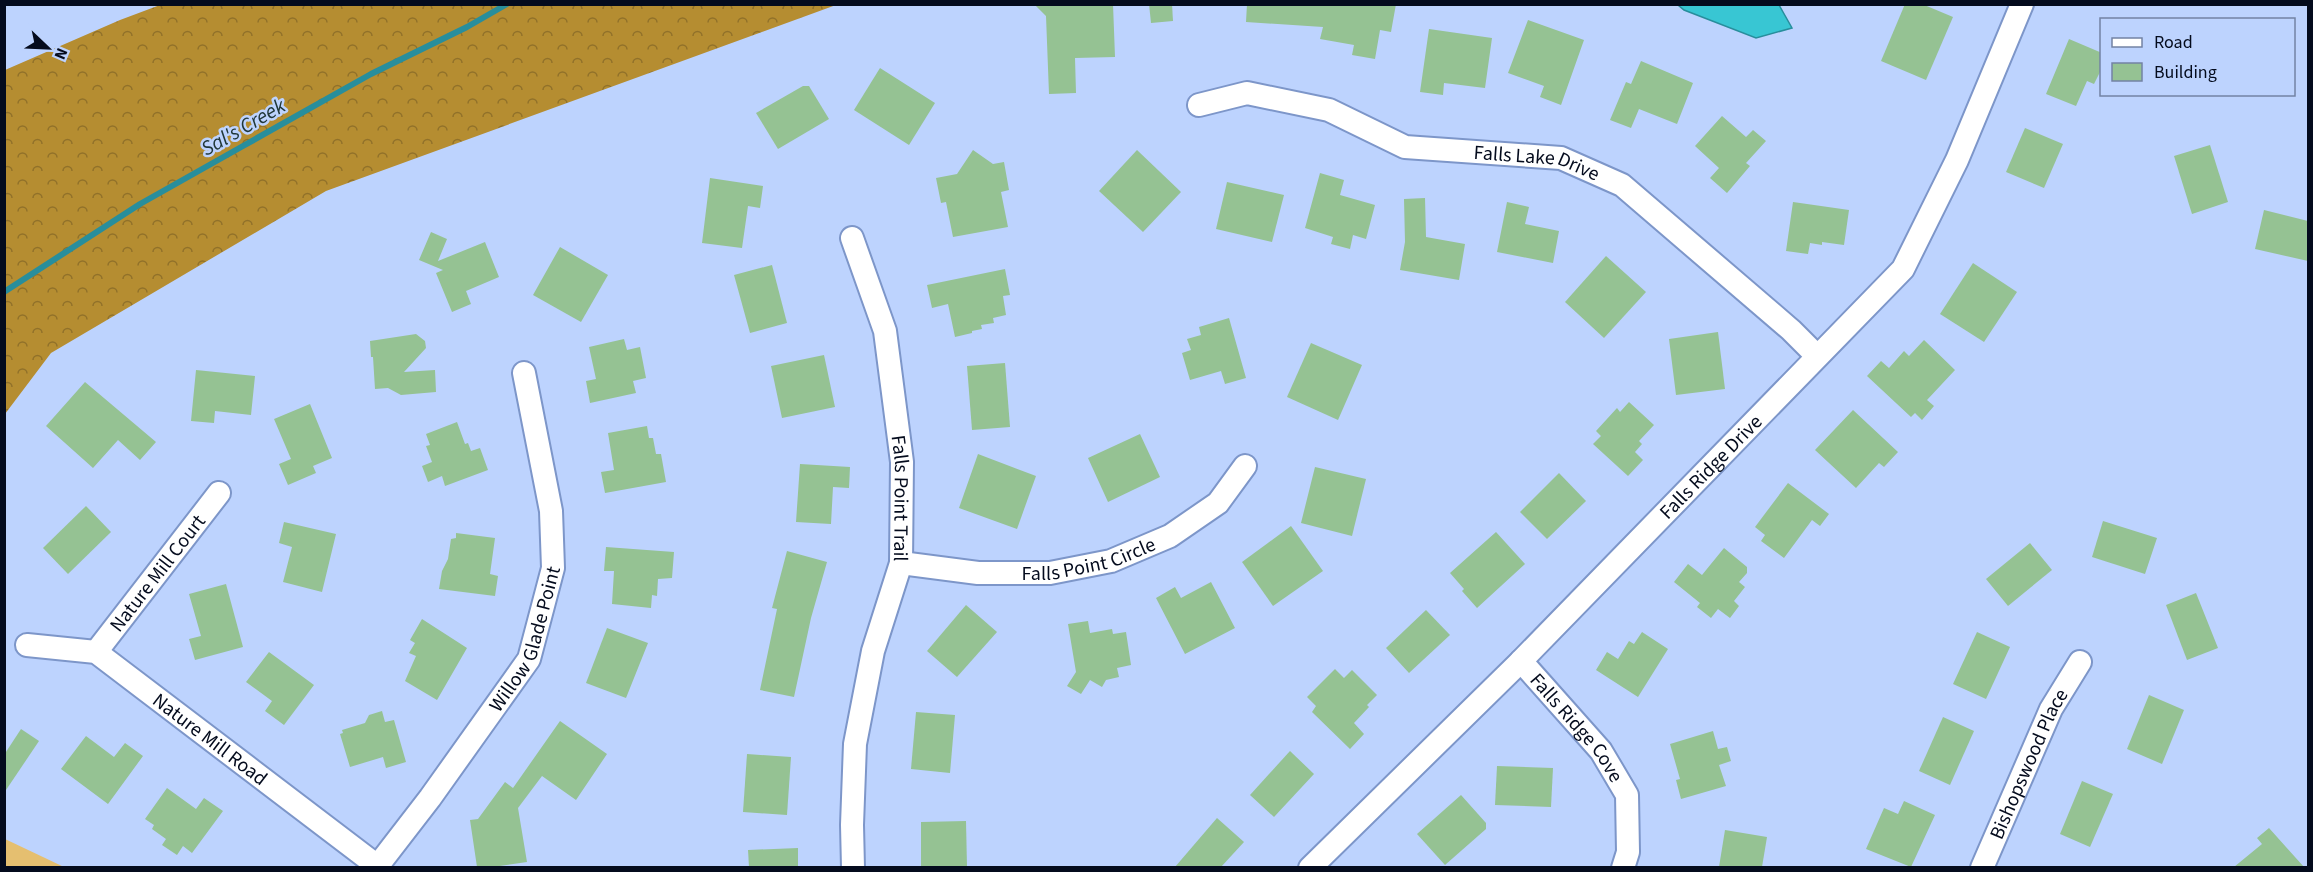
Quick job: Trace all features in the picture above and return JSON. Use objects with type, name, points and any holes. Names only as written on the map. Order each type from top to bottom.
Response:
[{"type":"street","name":"Falls Ridge Drive","points":[[1310,867],[1521,661],[1903,269],[1957,160],[2022,4]]},
{"type":"street","name":"Falls Lake Drive","points":[[1199,105],[1247,93],[1329,110],[1405,147],[1561,158],[1622,185],[1791,330],[1817,356]]},
{"type":"street","name":"Falls Point Trail","points":[[852,238],[885,332],[902,462],[901,562],[873,651],[855,744],[852,825],[854,867]]},
{"type":"street","name":"Willow Glade Point","points":[[377,867],[430,798],[529,659],[553,568],[551,511],[524,373]]},
{"type":"street","name":"Falls Point Circle","points":[[901,562],[978,573],[1050,573],[1111,561],[1170,536],[1218,502],[1245,466]]},
{"type":"street","name":"Nature Mill Court","points":[[96,652],[219,493]]},
{"type":"street","points":[[27,645],[96,652]]},
{"type":"street","name":"Nature Mill Road","points":[[96,652],[377,867]]},
{"type":"street","name":"Falls Ridge Cove","points":[[1521,661],[1601,752],[1627,795],[1628,852],[1623,867]]},
{"type":"street","name":"Bishopswood Place","points":[[1982,867],[2051,709],[2080,662]]},
{"type":"green space","points":[[160,5],[836,5],[326,191],[51,353],[5,414],[5,70]]},
{"type":"shaded area","points":[[1678,5],[1779,5],[1792,28],[1756,38],[1684,10]]},
{"type":"shaded area","points":[[5,839],[64,867],[5,867]]},
{"type":"building","points":[[1034,4],[1113,4],[1115,57],[1075,58],[1076,93],[1049,94],[1046,16]]},
{"type":"building","points":[[1149,4],[1172,4],[1173,21],[1151,23]]},
{"type":"building","points":[[1247,4],[1396,4],[1391,32],[1380,30],[1375,59],[1352,55],[1354,45],[1320,39],[1323,27],[1246,22]]},
{"type":"building","points":[[1905,4],[1922,4],[1953,17],[1926,80],[1881,61]]},
{"type":"building","points":[[1528,20],[1584,40],[1561,105],[1540,97],[1544,86],[1508,73]]},
{"type":"building","points":[[1429,29],[1492,38],[1485,88],[1444,83],[1443,95],[1420,92]]},
{"type":"building","points":[[2069,39],[2100,52],[2100,72],[2094,84],[2087,81],[2076,106],[2046,94]]},
{"type":"building","points":[[1641,61],[1693,83],[1677,124],[1639,109],[1631,128],[1610,120],[1626,82],[1631,84]]},
{"type":"building","points":[[880,68],[935,103],[909,145],[854,110]]},
{"type":"building","points":[[803,86],[809,86],[829,119],[778,149],[756,113]]},
{"type":"building","points":[[1722,116],[1746,137],[1753,130],[1766,141],[1746,163],[1750,166],[1727,193],[1710,178],[1719,168],[1695,146]]},
{"type":"building","points":[[2025,128],[2063,144],[2044,188],[2006,172]]},
{"type":"building","points":[[2210,145],[2228,202],[2192,214],[2174,156]]},
{"type":"building","points":[[973,150],[993,164],[1004,162],[1009,190],[1001,192],[1008,227],[953,237],[946,202],[941,203],[936,178],[957,174]]},
{"type":"building","points":[[1137,150],[1181,192],[1143,232],[1099,191]]},
{"type":"building","points":[[1320,173],[1344,180],[1340,195],[1375,205],[1366,239],[1353,235],[1350,249],[1331,244],[1333,237],[1305,228]]},
{"type":"building","points":[[710,178],[763,186],[760,208],[748,206],[742,248],[702,243]]},
{"type":"building","points":[[1227,182],[1284,195],[1272,242],[1216,229]]},
{"type":"building","points":[[1425,198],[1426,237],[1465,244],[1459,280],[1400,270],[1405,242],[1404,199]]},
{"type":"building","points":[[1507,202],[1529,207],[1525,224],[1559,231],[1553,263],[1497,252]]},
{"type":"building","points":[[1793,202],[1849,210],[1844,245],[1810,243],[1808,254],[1786,251]]},
{"type":"building","points":[[2264,210],[2308,221],[2308,261],[2255,249]]},
{"type":"building","points":[[431,232],[447,239],[438,261],[485,242],[499,277],[466,291],[471,304],[452,312],[436,273],[443,270],[419,260]]},
{"type":"building","points":[[560,247],[608,275],[581,322],[533,295]]},
{"type":"building","points":[[1606,256],[1646,292],[1604,338],[1565,302]]},
{"type":"building","points":[[1973,263],[2017,292],[1984,342],[1940,314]]},
{"type":"building","points":[[772,265],[787,323],[750,333],[734,275]]},
{"type":"building","points":[[1005,269],[1010,295],[1003,296],[1006,315],[993,318],[994,323],[981,325],[982,329],[955,337],[948,304],[932,308],[927,285]]},
{"type":"building","points":[[1229,318],[1246,378],[1225,384],[1221,371],[1190,380],[1182,353],[1191,350],[1187,339],[1201,335],[1199,327]]},
{"type":"building","points":[[1718,332],[1725,389],[1676,395],[1669,339]]},
{"type":"building","points":[[416,334],[425,341],[426,348],[404,372],[435,370],[436,392],[401,395],[388,388],[375,389],[370,341]]},
{"type":"building","points":[[624,339],[627,350],[640,347],[646,378],[633,381],[636,393],[590,403],[586,381],[596,379],[589,347]]},
{"type":"building","points":[[1924,340],[1955,370],[1927,400],[1934,406],[1922,420],[1915,413],[1911,417],[1867,376],[1881,361],[1889,368],[1904,351],[1909,356]]},
{"type":"building","points":[[1311,343],[1362,365],[1338,420],[1287,397]]},
{"type":"building","points":[[824,355],[835,407],[782,418],[771,366]]},
{"type":"building","points":[[1005,363],[1010,427],[972,430],[967,366]]},
{"type":"building","points":[[196,370],[255,376],[251,415],[215,411],[214,423],[191,421]]},
{"type":"building","points":[[85,382],[156,442],[140,460],[118,440],[93,468],[46,426]]},
{"type":"building","points":[[1629,402],[1654,425],[1639,441],[1642,444],[1635,452],[1643,460],[1628,476],[1593,444],[1601,436],[1596,431],[1617,408],[1620,412]]},
{"type":"building","points":[[310,404],[332,458],[313,466],[316,473],[288,485],[279,464],[291,459],[274,419]]},
{"type":"building","points":[[1853,410],[1898,452],[1884,467],[1879,463],[1856,488],[1815,450]]},
{"type":"building","points":[[457,422],[465,444],[468,443],[471,451],[480,448],[488,470],[445,486],[442,476],[428,482],[422,466],[432,462],[426,446],[430,445],[426,434]]},
{"type":"building","points":[[647,426],[649,438],[653,438],[656,454],[661,454],[666,482],[605,493],[601,472],[614,470],[608,433]]},
{"type":"building","points":[[1140,434],[1160,477],[1108,502],[1088,458]]},
{"type":"building","points":[[978,454],[1036,476],[1017,529],[959,508]]},
{"type":"building","points":[[800,464],[850,467],[849,488],[833,487],[831,524],[796,522]]},
{"type":"building","points":[[1315,467],[1366,479],[1352,536],[1301,523]]},
{"type":"building","points":[[1559,473],[1586,501],[1547,539],[1520,512]]},
{"type":"building","points":[[1788,483],[1829,514],[1820,526],[1812,520],[1784,558],[1761,541],[1765,535],[1755,527]]},
{"type":"building","points":[[86,506],[111,532],[68,574],[43,548]]},
{"type":"building","points":[[2103,521],[2157,538],[2145,574],[2092,557]]},
{"type":"building","points":[[284,522],[336,534],[322,592],[283,582],[292,547],[279,543]]},
{"type":"building","points":[[1291,526],[1323,571],[1273,606],[1242,562]]},
{"type":"building","points":[[1496,532],[1525,564],[1477,608],[1450,573]]},
{"type":"building","points":[[456,533],[495,538],[490,574],[498,576],[495,596],[439,589],[451,539],[456,538]]},
{"type":"building","points":[[2030,543],[2052,570],[2008,606],[1986,579]]},
{"type":"building","points":[[606,547],[674,552],[672,578],[658,579],[657,596],[652,595],[651,608],[612,604],[614,571],[604,571]]},
{"type":"building","points":[[1724,548],[1747,567],[1747,573],[1739,582],[1745,587],[1734,601],[1739,606],[1730,618],[1718,609],[1711,618],[1697,607],[1700,603],[1674,582],[1688,564],[1702,575]]},
{"type":"building","points":[[787,551],[827,562],[811,618],[794,697],[760,690],[777,609],[772,608]]},
{"type":"building","points":[[1211,582],[1235,628],[1185,654],[1156,598],[1175,587],[1181,598]]},
{"type":"building","points":[[226,584],[243,647],[195,660],[189,639],[201,636],[189,594]]},
{"type":"building","points":[[2196,593],[2218,648],[2187,660],[2166,605]]},
{"type":"building","points":[[966,605],[997,632],[957,677],[927,651]]},
{"type":"building","points":[[1426,610],[1450,635],[1409,673],[1386,648]]},
{"type":"building","points":[[422,619],[467,648],[437,700],[405,681],[416,656],[409,653],[415,643],[410,640]]},
{"type":"building","points":[[1088,621],[1090,633],[1112,629],[1113,634],[1126,632],[1131,665],[1117,668],[1119,677],[1106,680],[1102,687],[1090,680],[1081,694],[1067,686],[1076,672],[1068,624]]},
{"type":"building","points":[[607,628],[648,643],[626,698],[586,683]]},
{"type":"building","points":[[1642,632],[1668,649],[1638,697],[1596,670],[1607,652],[1618,659],[1629,641],[1634,644]]},
{"type":"building","points":[[1977,632],[2010,647],[1986,699],[1953,684]]},
{"type":"building","points":[[269,652],[314,685],[284,725],[265,711],[272,701],[246,682]]},
{"type":"building","points":[[1335,669],[1344,678],[1352,670],[1377,695],[1354,723],[1364,734],[1350,749],[1312,712],[1316,706],[1307,697]]},
{"type":"building","points":[[2149,695],[2184,710],[2162,764],[2127,749]]},
{"type":"building","points":[[382,711],[385,722],[394,720],[406,762],[386,768],[383,757],[350,767],[340,734],[343,733],[342,730],[365,723],[369,715]]},
{"type":"building","points":[[916,712],[955,715],[950,773],[911,769]]},
{"type":"building","points":[[1943,717],[1974,731],[1950,785],[1919,771]]},
{"type":"building","points":[[560,721],[607,754],[576,800],[542,776],[518,808],[527,862],[477,867],[470,820],[478,819],[505,782],[513,788]]},
{"type":"building","points":[[21,729],[39,741],[4,793],[4,755]]},
{"type":"building","points":[[1713,731],[1718,749],[1727,747],[1731,761],[1719,765],[1726,786],[1681,799],[1676,780],[1680,779],[1670,744]]},
{"type":"building","points":[[86,736],[114,757],[125,743],[143,756],[108,804],[61,769]]},
{"type":"building","points":[[1290,751],[1314,774],[1274,817],[1250,795]]},
{"type":"building","points":[[747,754],[791,757],[787,815],[743,812]]},
{"type":"building","points":[[1497,766],[1553,768],[1551,807],[1495,805]]},
{"type":"building","points":[[2082,781],[2113,794],[2090,847],[2060,834]]},
{"type":"building","points":[[167,788],[196,809],[204,798],[223,811],[192,853],[183,846],[177,855],[162,845],[166,839],[152,829],[154,825],[145,819]]},
{"type":"building","points":[[1461,795],[1486,823],[1486,829],[1445,865],[1417,834]]},
{"type":"building","points":[[1904,801],[1935,815],[1911,867],[1866,849],[1884,808],[1898,814]]},
{"type":"building","points":[[1217,818],[1244,842],[1221,867],[1175,867]]},
{"type":"building","points":[[966,821],[967,867],[921,867],[921,822]]},
{"type":"building","points":[[2269,828],[2304,867],[2234,867],[2262,844],[2257,838]]},
{"type":"building","points":[[1725,830],[1767,837],[1762,867],[1719,867]]},
{"type":"building","points":[[798,848],[798,867],[749,867],[748,850]]},
{"type":"waterway","name":"Sal's Creek","points":[[4,292],[140,204],[371,74],[467,27],[507,4]]}]
